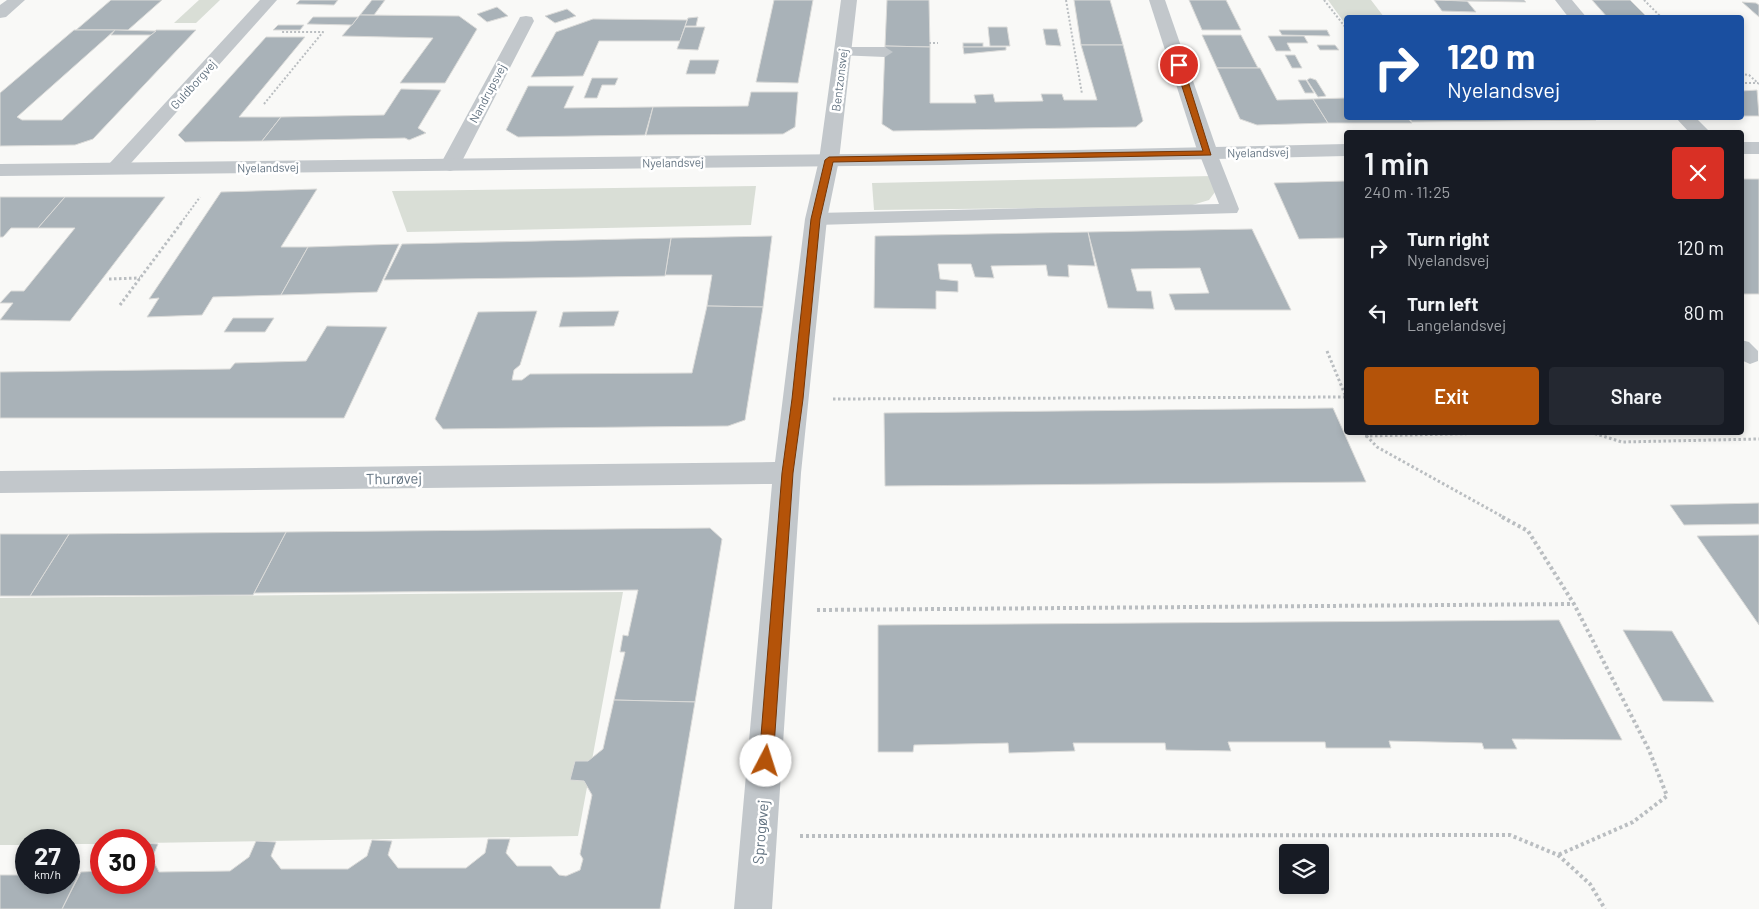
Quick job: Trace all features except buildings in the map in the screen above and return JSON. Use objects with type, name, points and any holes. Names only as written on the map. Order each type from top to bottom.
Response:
[{"type":"street","points":[[0,13],[17,0]]},
{"type":"street","name":"Guldborgvej","points":[[116,168],[269,0]]},
{"type":"street","name":"Bentzonsvej","points":[[829,160],[849,0]]},
{"type":"street","points":[[1158,0],[1208,153]]},
{"type":"street","points":[[1563,0],[1576,15]]},
{"type":"street","name":"Nandrupsvej","points":[[450,165],[526,22]]},
{"type":"street","points":[[1687,120],[1698,130]]},
{"type":"street","points":[[1744,148],[1759,148]]},
{"type":"street","name":"Nyelandsvej","points":[[0,170],[829,160],[1344,150]]},
{"type":"street","name":"Sprogøvej","points":[[753,909],[778,610],[787,473],[798,399],[816,219],[829,160]]},
{"type":"street","name":"Thurøvej","points":[[0,482],[787,473]]},
{"type":"lane","points":[[842,52],[885,52]]},
{"type":"lane","points":[[816,219],[1230,209],[1208,153]]},
{"type":"path","points":[[1066,0],[1082,94]]},
{"type":"path","points":[[1324,0],[1344,25]]},
{"type":"path","points":[[1644,0],[1659,15]]},
{"type":"path","points":[[240,33],[323,32],[264,104]]},
{"type":"path","points":[[930,43],[938,43]]},
{"type":"path","points":[[1744,74],[1749,75],[1759,83]]},
{"type":"path","points":[[1744,83],[1759,83]]},
{"type":"path","points":[[120,305],[222,168]]},
{"type":"path","points":[[109,279],[140,278]]},
{"type":"path","points":[[1327,350],[1344,393]]},
{"type":"path","points":[[798,399],[1344,398]]},
{"type":"path","points":[[1365,435],[1377,447],[1528,532],[1574,604],[1649,750],[1668,796],[1633,822],[1558,855]]},
{"type":"path","points":[[1600,435],[1622,442],[1759,439]]},
{"type":"path","points":[[778,610],[1574,604]]},
{"type":"path","points":[[760,836],[1510,835],[1558,855],[1590,884],[1605,909]]},
{"type":"shaded area","points":[[199,0],[220,0],[196,23],[174,23]]},
{"type":"shaded area","points":[[1328,0],[1371,0],[1382,15],[1344,15],[1344,22]]},
{"type":"shaded area","points":[[1212,176],[1215,192],[1209,200],[1189,206],[874,210],[872,183]]},
{"type":"shaded area","points":[[756,186],[751,225],[407,232],[392,191]]},
{"type":"shaded area","points":[[623,592],[578,836],[155,843],[155,829],[90,829],[90,844],[80,844],[80,829],[15,829],[15,845],[0,845],[0,598]]},
{"type":"route","points":[[766,761],[787,473],[798,399],[816,219],[829,160],[1208,153],[1179,65]]}]
